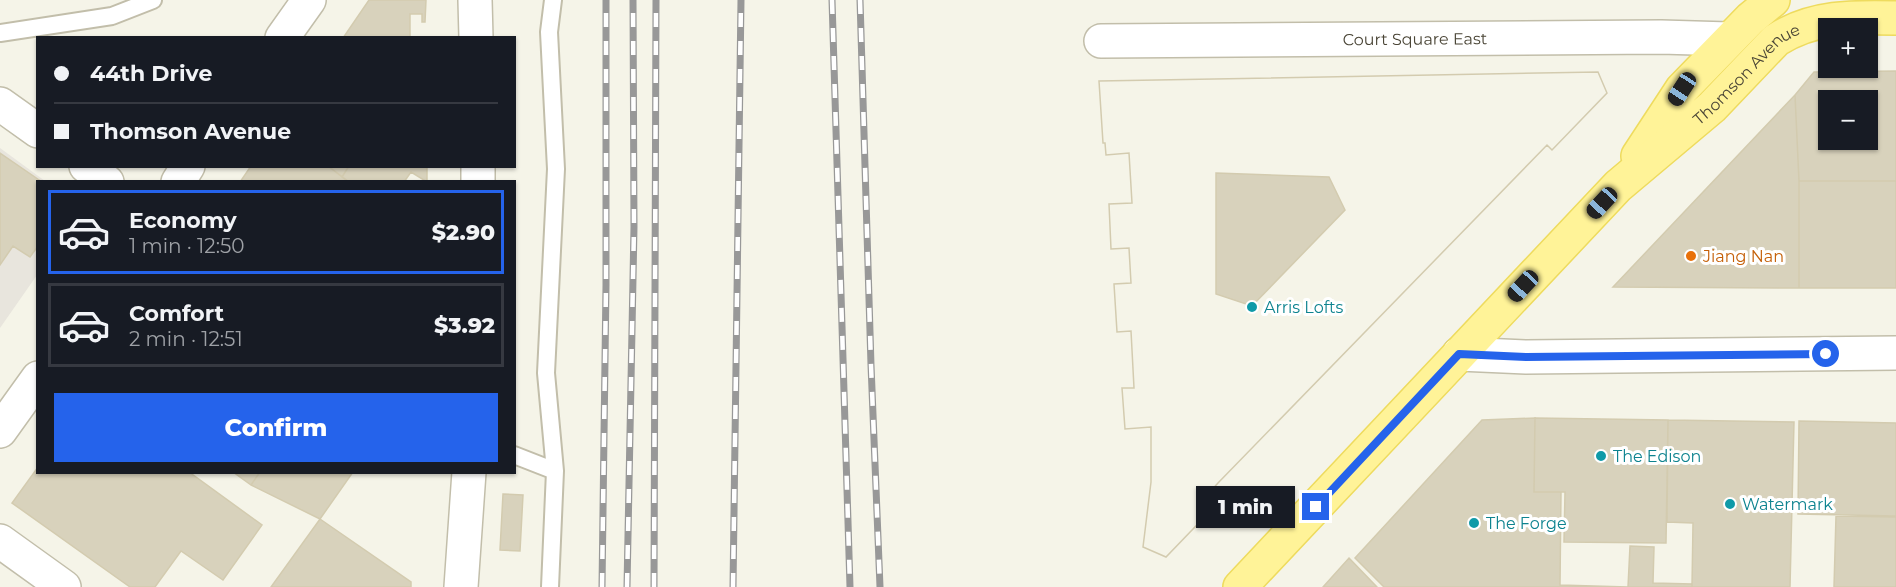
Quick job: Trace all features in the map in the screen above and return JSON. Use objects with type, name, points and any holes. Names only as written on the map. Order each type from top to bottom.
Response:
[{"type":"main road","name":"Thomson Avenue","points":[[1618,186],[1682,89],[1728,39],[1773,0]]},
{"type":"main road","name":"Thomson Avenue","points":[[1240,587],[1618,186],[1712,107],[1767,48],[1787,33],[1820,21],[1836,18],[1896,18]]},
{"type":"street","points":[[283,36],[309,0]]},
{"type":"street","points":[[476,0],[476,36]]},
{"type":"street","name":"Court Square East","points":[[1101,41],[1661,37],[1728,39]]},
{"type":"street","points":[[0,104],[36,130]]},
{"type":"street","points":[[89,168],[104,180]]},
{"type":"street","points":[[1459,354],[1537,357],[1896,353]]},
{"type":"street","points":[[0,431],[36,381]]},
{"type":"street","points":[[461,587],[469,474]]},
{"type":"street","points":[[0,540],[64,587]]},
{"type":"lane","points":[[0,33],[112,16],[153,0]]},
{"type":"lane","points":[[550,587],[555,471],[546,373],[556,169],[549,32],[553,0]]},
{"type":"lane","points":[[516,456],[555,471]]},
{"type":"shaded area","points":[[0,148],[44,180],[36,180],[36,276],[0,328]]},
{"type":"building","points":[[369,0],[426,0],[425,22],[422,22],[422,14],[410,14],[410,36],[344,36]]},
{"type":"building","points":[[1878,71],[1896,71],[1896,181],[1799,181],[1795,95],[1814,72],[1818,72],[1818,78],[1878,78]]},
{"type":"building","name":"Arris Lofts","points":[[1598,72],[1607,93],[1552,150],[1547,145],[1218,483],[1209,493],[1219,502],[1166,557],[1143,547],[1151,482],[1151,427],[1125,429],[1122,388],[1134,388],[1131,331],[1117,332],[1114,284],[1131,283],[1129,248],[1111,249],[1109,204],[1132,203],[1129,153],[1106,155],[1105,143],[1103,143],[1099,81]],"holes":[[[1216,173],[1329,177],[1345,210],[1252,306],[1216,294]]]},
{"type":"building","name":"Arris Lofts","points":[[1598,72],[1607,93],[1552,150],[1547,145],[1218,483],[1209,493],[1219,502],[1166,557],[1143,547],[1151,482],[1151,427],[1125,429],[1122,388],[1134,388],[1131,331],[1117,332],[1114,284],[1131,283],[1129,248],[1111,249],[1109,204],[1132,203],[1129,153],[1106,155],[1105,143],[1103,143],[1099,81]]},
{"type":"building","points":[[1795,95],[1799,181],[1799,288],[1613,287]]},
{"type":"building","points":[[0,153],[39,180],[36,180],[36,249],[30,257],[13,246],[0,265]]},
{"type":"building","points":[[250,168],[331,168],[346,180],[241,180]]},
{"type":"building","points":[[331,168],[348,168],[342,177]]},
{"type":"building","points":[[348,168],[427,168],[427,180],[411,172],[405,180],[346,180],[342,177]]},
{"type":"building","points":[[1799,181],[1896,181],[1896,288],[1799,288]]},
{"type":"building","name":"The Forge","points":[[1535,418],[1534,492],[1561,492],[1560,585],[1628,587],[1384,587],[1355,558],[1482,420]]},
{"type":"building","name":"The Edison","points":[[1535,418],[1668,420],[1666,543],[1564,542],[1565,492],[1534,492]]},
{"type":"building","name":"Watermark","points":[[1668,420],[1794,422],[1790,587],[1692,587],[1693,523],[1667,522]]},
{"type":"building","points":[[1799,421],[1896,423],[1896,516],[1798,514]]},
{"type":"building","points":[[36,470],[36,474],[192,474],[262,525],[223,580],[181,551],[155,587],[130,587],[12,503]]},
{"type":"building","points":[[236,474],[259,474],[251,485]]},
{"type":"building","points":[[259,474],[352,474],[320,519],[251,485]]},
{"type":"building","points":[[503,494],[523,495],[520,551],[500,550]]},
{"type":"building","points":[[1836,516],[1896,517],[1896,587],[1834,587]]},
{"type":"building","points":[[320,519],[411,582],[411,587],[271,587]]},
{"type":"building","points":[[1630,546],[1654,547],[1653,583],[1692,584],[1692,587],[1628,587]]},
{"type":"building","points":[[1349,558],[1377,587],[1323,587]]},
{"type":"railway","points":[[602,587],[606,285],[606,0]]},
{"type":"railway","points":[[627,587],[634,227],[633,0]]},
{"type":"railway","points":[[654,587],[656,0]]},
{"type":"railway","points":[[733,587],[741,0]]},
{"type":"railway","points":[[832,0],[850,587]]},
{"type":"railway","points":[[860,0],[880,587]]},
{"type":"place","name":"Jiang Nan","points":[[1691,256]]},
{"type":"place","name":"Arris Lofts","points":[[1252,307]]},
{"type":"place","name":"The Edison","points":[[1601,456]]},
{"type":"place","name":"Watermark","points":[[1730,504]]},
{"type":"place","name":"The Forge","points":[[1474,523]]},
{"type":"route","points":[[1316,507],[1459,354],[1526,357],[1826,354]]}]
